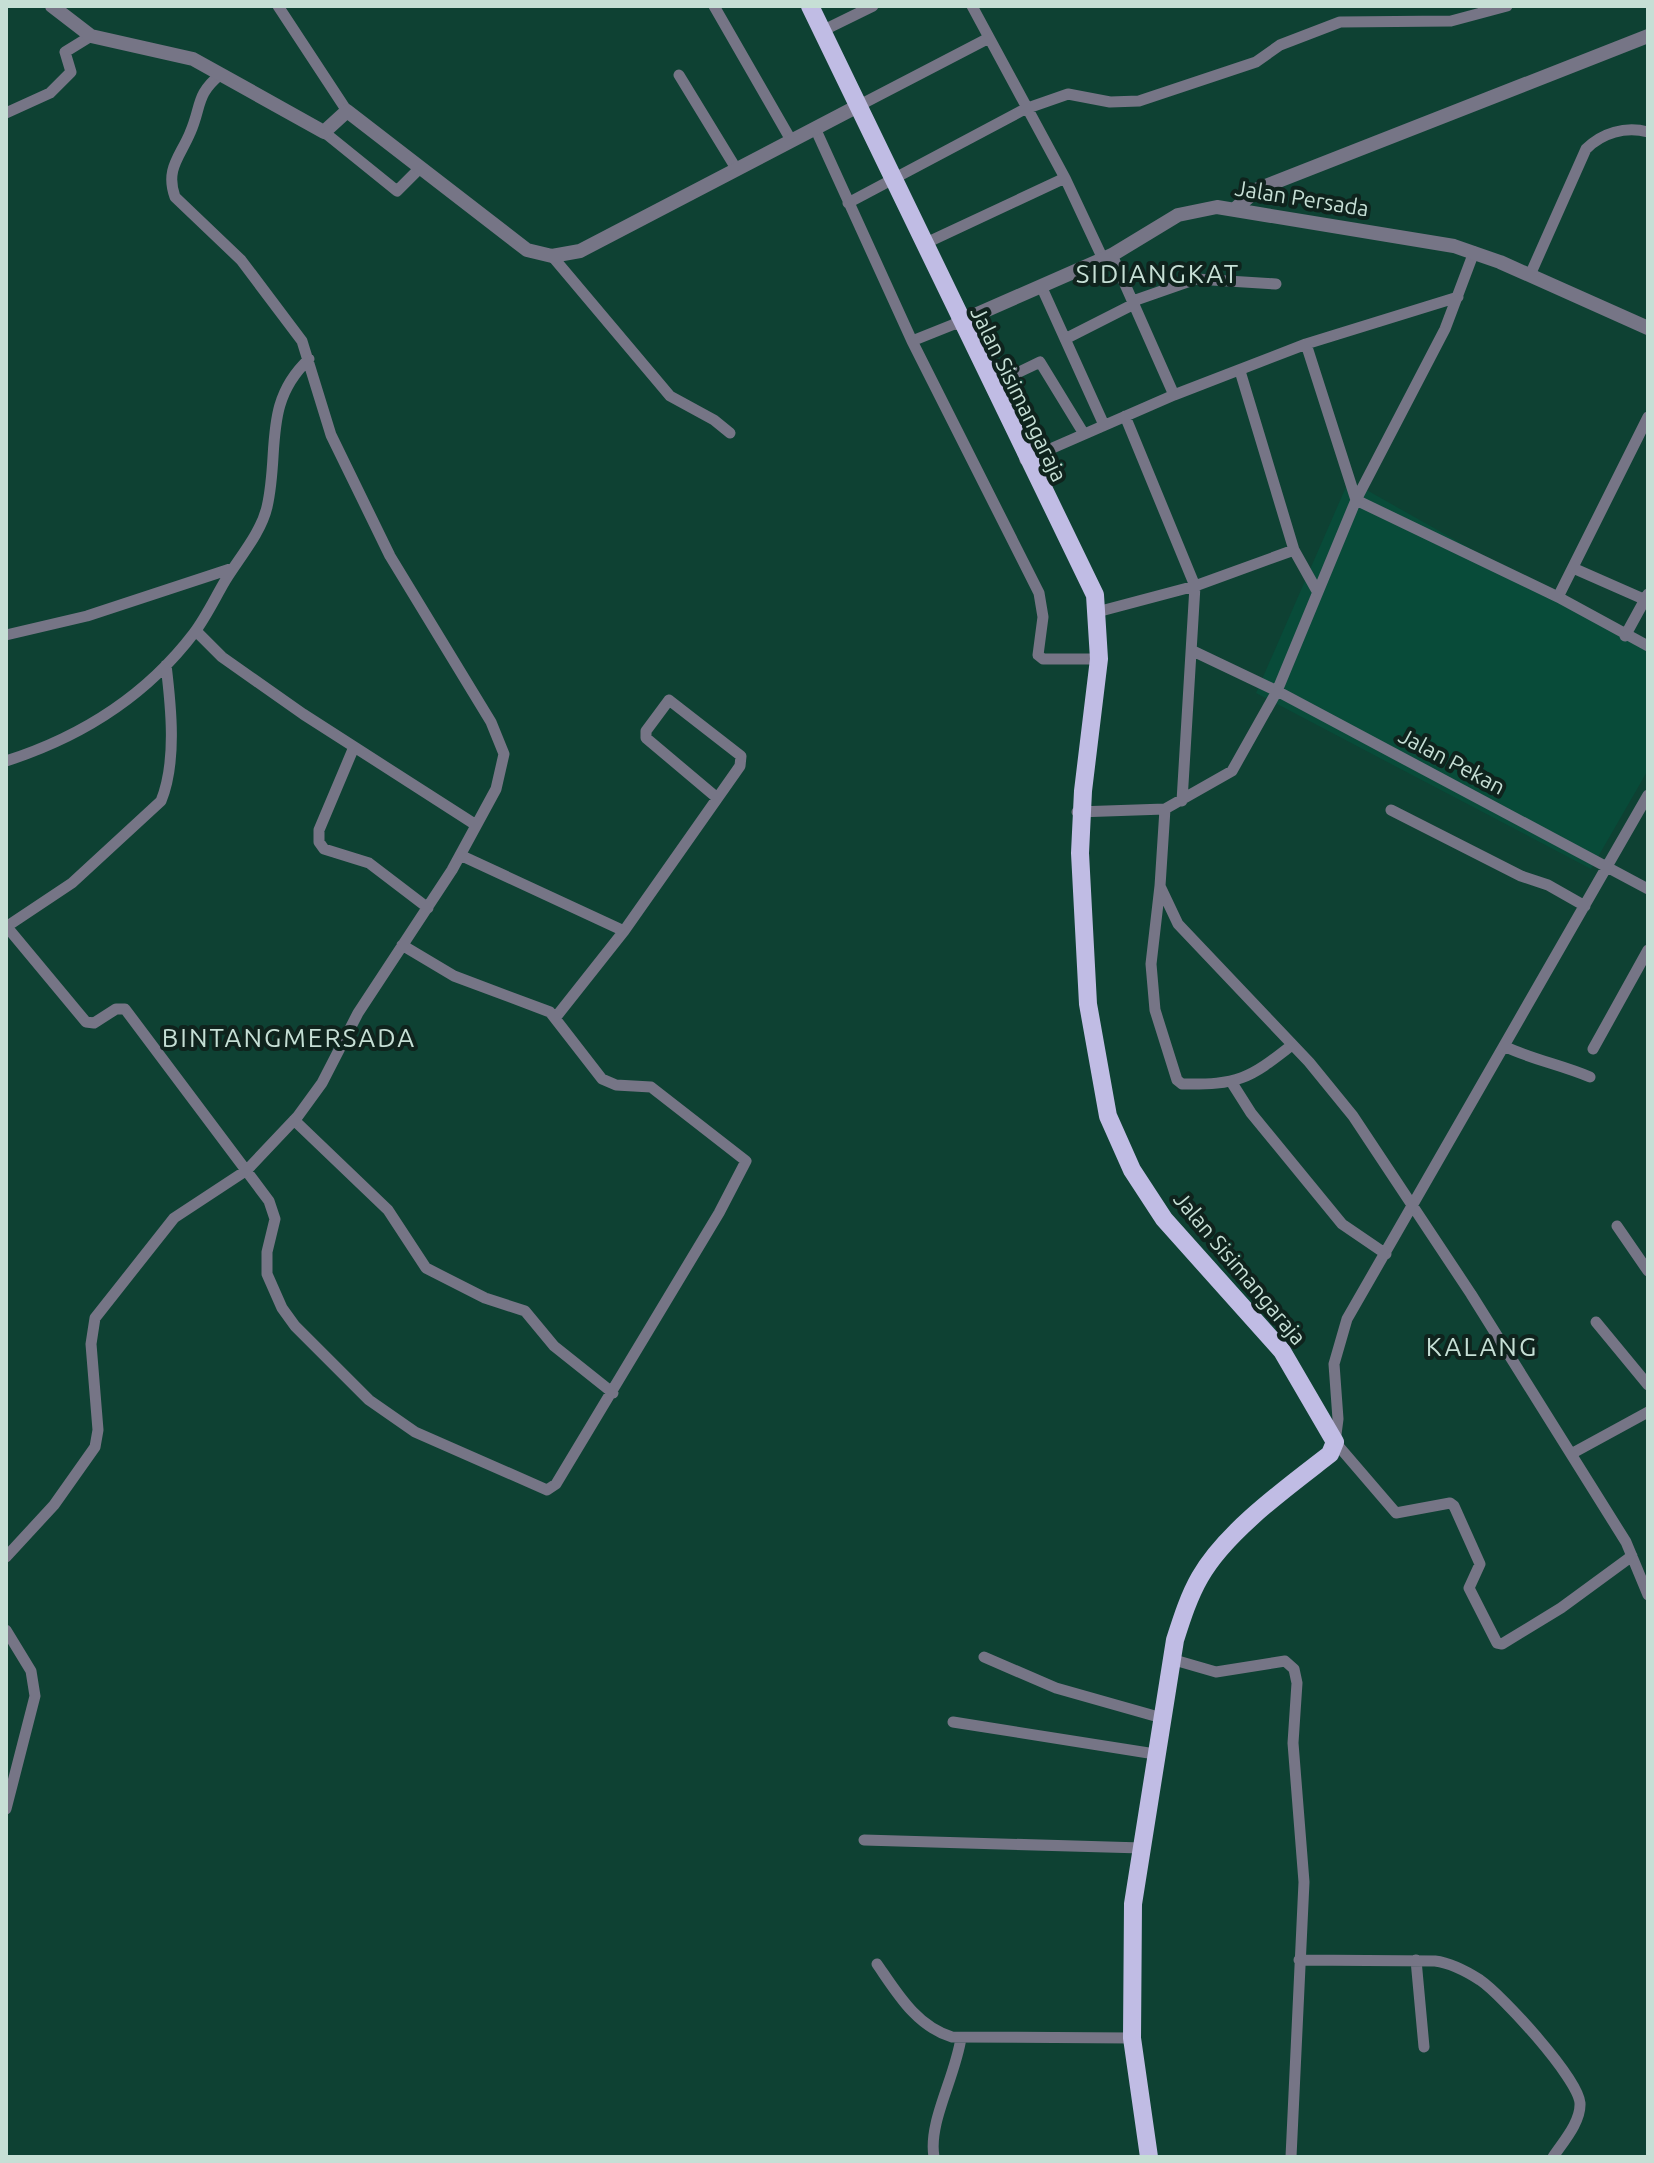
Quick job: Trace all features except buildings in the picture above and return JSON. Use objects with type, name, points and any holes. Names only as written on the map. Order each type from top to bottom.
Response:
[{"type":"highway","name":"Jalan Sisimangaraja","points":[[807,6],[822,31],[856,107]]},
{"type":"highway","name":"Jalan Sisimangaraja","points":[[807,6],[926,243],[959,322],[992,385],[1025,460],[1087,573],[1097,612],[1097,659],[1080,815],[1088,1004],[1108,1116],[1116,1138],[1164,1219],[1282,1351],[1335,1442]]},
{"type":"highway","name":"Jalan Sisimangaraja","points":[[892,179],[1025,460],[1091,588],[1097,659]]},
{"type":"highway","points":[[1149,2157],[1132,2038],[1133,1904],[1171,1659],[1186,1607],[1215,1556],[1261,1511],[1330,1454],[1335,1442]]},
{"type":"street","points":[[52,6],[91,36],[184,55],[221,74],[324,132],[397,191],[420,168]]},
{"type":"street","points":[[278,6],[347,111],[527,250],[552,256],[580,251],[987,39]]},
{"type":"street","points":[[714,6],[791,140]]},
{"type":"street","points":[[822,31],[873,6]]},
{"type":"street","points":[[972,6],[987,39],[1133,303],[1174,395]]},
{"type":"street","points":[[848,203],[1025,109],[1068,94],[1110,102],[1139,101],[1256,62],[1280,45],[1340,22],[1451,21],[1507,6]]},
{"type":"street","points":[[6,113],[60,85],[71,72],[65,52],[91,36]]},
{"type":"street","points":[[1236,208],[1258,189],[1648,36]]},
{"type":"street","points":[[6,1557],[46,1514],[95,1447],[98,1430],[91,1344],[95,1318],[182,1210],[247,1170],[294,1120],[322,1083],[358,1013],[428,908],[500,780],[503,748],[457,662],[390,556],[331,435],[302,341],[266,289],[241,260],[178,201],[171,186],[173,163],[191,132],[198,100],[221,74]]},
{"type":"street","points":[[679,75],[737,170]]},
{"type":"street","points":[[324,132],[347,111]]},
{"type":"street","points":[[815,128],[912,341],[1039,593],[1043,617],[1038,655],[1043,659],[1097,659]]},
{"type":"street","points":[[1530,275],[1586,149],[1595,139],[1613,132],[1648,132]]},
{"type":"street","points":[[926,243],[1065,178]]},
{"type":"street","points":[[1258,189],[1261,206],[1270,213]]},
{"type":"street","name":"Jalan Persada","points":[[959,322],[1107,257],[1178,215],[1217,207],[1270,213],[1474,252],[1648,328]]},
{"type":"street","points":[[1080,815],[1165,809],[1232,771],[1277,691],[1356,500],[1445,329],[1474,252]]},
{"type":"street","points":[[552,256],[670,396],[714,420],[730,433]]},
{"type":"street","points":[[1065,339],[1133,303],[1196,279],[1276,284]]},
{"type":"street","points":[[1042,288],[1104,425]]},
{"type":"street","points":[[1025,460],[1174,395],[1306,344],[1458,297]]},
{"type":"street","points":[[1430,308],[1445,329]]},
{"type":"street","points":[[912,341],[959,322]]},
{"type":"street","points":[[1306,344],[1356,500],[1558,597],[1648,646]]},
{"type":"street","points":[[6,761],[41,750],[105,716],[149,685],[196,631],[266,510],[272,439],[285,388],[309,359]]},
{"type":"street","points":[[992,385],[1040,362],[1084,434]]},
{"type":"street","points":[[1240,371],[1294,550],[1317,591]]},
{"type":"street","points":[[1125,416],[1195,586],[1182,801]]},
{"type":"street","points":[[1558,597],[1613,481],[1648,417]]},
{"type":"street","points":[[1097,612],[1195,586],[1294,550]]},
{"type":"street","points":[[6,635],[87,616],[234,568]]},
{"type":"street","points":[[1573,568],[1647,598],[1625,636]]},
{"type":"street","points":[[196,631],[222,657],[476,825]]},
{"type":"street","name":"Jalan Pekan","points":[[1193,651],[1277,691],[1648,889]]},
{"type":"street","points":[[166,665],[169,741],[166,788],[161,801],[72,883],[6,927],[86,1022],[94,1023],[116,1009],[125,1009],[247,1170],[274,1213],[267,1274],[282,1308],[295,1326],[369,1400],[415,1432],[547,1490],[556,1484],[613,1393],[719,1213],[746,1161],[651,1087],[616,1085],[602,1079],[556,1017],[454,976],[402,945]]},
{"type":"street","points":[[556,1017],[624,931],[740,766],[741,756],[669,700],[646,731],[646,738],[716,797]]},
{"type":"street","points":[[354,747],[319,830],[319,842],[324,849],[369,863],[428,908]]},
{"type":"street","points":[[1632,1556],[1561,1608],[1499,1644],[1469,1588],[1480,1564],[1454,1506],[1450,1503],[1396,1513],[1335,1442],[1338,1419],[1334,1364],[1347,1319],[1413,1209],[1648,795]]},
{"type":"street","points":[[1165,809],[1151,964],[1155,1010],[1177,1080],[1182,1084],[1232,1083],[1260,1070],[1292,1045]]},
{"type":"street","points":[[1391,810],[1495,864],[1548,885],[1585,906]]},
{"type":"street","points":[[460,855],[624,931]]},
{"type":"street","points":[[1160,886],[1178,924],[1192,943],[1292,1045],[1353,1116],[1471,1294],[1571,1454],[1632,1556],[1647,1589]]},
{"type":"street","points":[[1593,1049],[1648,950]]},
{"type":"street","points":[[1506,1047],[1540,1063],[1567,1068],[1590,1077]]},
{"type":"street","points":[[1232,1083],[1238,1097],[1342,1224],[1386,1254]]},
{"type":"street","points":[[294,1120],[388,1210],[426,1268],[485,1298],[525,1311],[554,1346],[613,1393]]},
{"type":"street","points":[[1617,1226],[1648,1271]]},
{"type":"street","points":[[1596,1322],[1648,1385]]},
{"type":"street","points":[[1571,1454],[1648,1412]]},
{"type":"street","points":[[6,1630],[31,1671],[35,1696],[6,1809]]},
{"type":"street","points":[[984,1657],[1056,1688],[1162,1718]]},
{"type":"street","points":[[1171,1659],[1216,1672],[1274,1661],[1285,1661],[1294,1669],[1297,1683],[1294,1778],[1304,1882],[1291,2157]]},
{"type":"street","points":[[953,1722],[1155,1754]]},
{"type":"street","points":[[864,1840],[1142,1848]]},
{"type":"street","points":[[1299,1960],[1449,1963],[1480,1980],[1558,2059],[1573,2084],[1580,2106],[1571,2131],[1553,2157]]},
{"type":"street","points":[[1416,1960],[1424,2047]]},
{"type":"street","points":[[877,1964],[916,2016],[939,2033],[961,2038],[1132,2038]]},
{"type":"street","points":[[934,2157],[933,2127],[951,2085],[961,2038]]},
{"type":"shaded area","points":[[1349,480],[1648,649],[1648,770],[1591,869],[1256,693]]},
{"type":"district","name":"SIDIANGKAT","points":[[1158,274]]},
{"type":"district","name":"BINTANGMERSADA","points":[[289,1038]]},
{"type":"district","name":"KALANG","points":[[1482,1347]]}]
